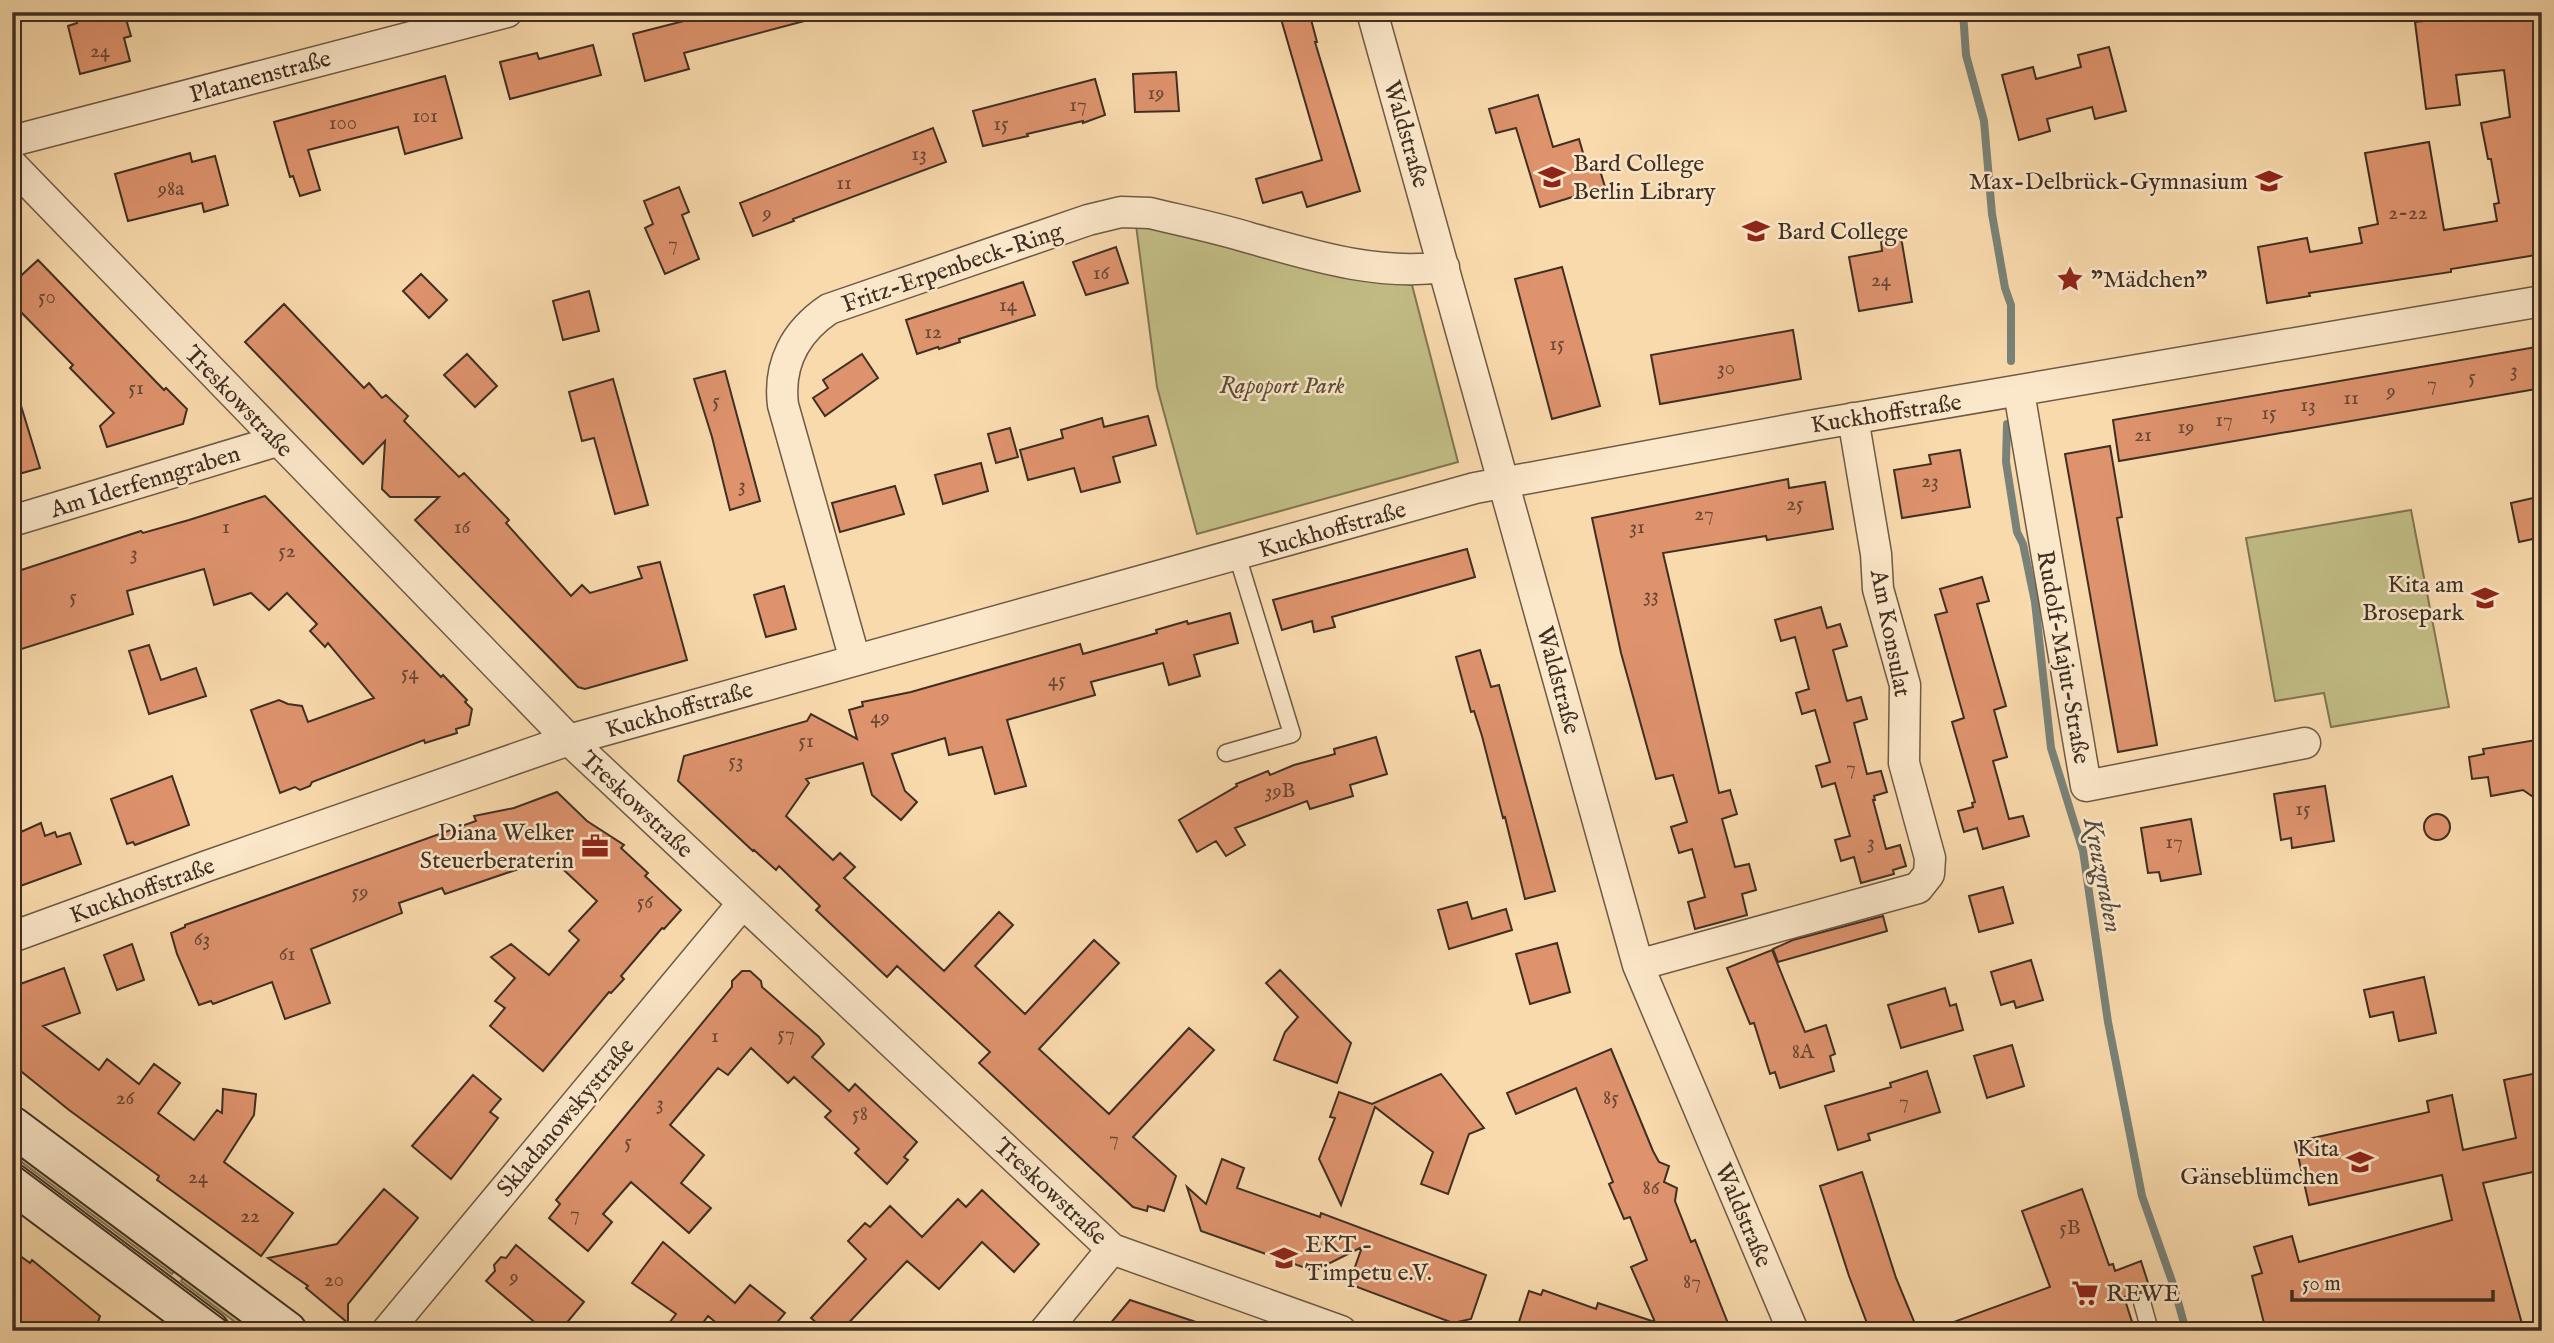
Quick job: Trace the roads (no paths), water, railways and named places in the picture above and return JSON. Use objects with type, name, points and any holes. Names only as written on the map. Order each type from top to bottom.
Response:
[{"type":"main road","points":[[12,1126],[286,1331]]},
{"type":"main road","points":[[12,1183],[199,1328]]},
{"type":"street","name":"Platanenstraße","points":[[12,141],[507,12]]},
{"type":"street","name":"Waldstraße","points":[[1372,12],[1638,965],[1793,1331]]},
{"type":"street","name":"Treskowstraße","points":[[12,165],[569,740],[1112,1249],[1341,1331]]},
{"type":"street","name":"Fritz-Erpenbeck-Ring","points":[[855,660],[782,397],[782,374],[795,340],[822,314],[1088,220],[1121,212],[1150,213],[1371,268],[1415,271],[1444,267]]},
{"type":"street","name":"Kuckhoffstraße","points":[[12,937],[569,740],[1475,488],[1853,418],[2019,392],[2542,301]]},
{"type":"street","name":"Rudolf-Majut-Straße","points":[[2019,392],[2086,786],[2305,743]]},
{"type":"street","name":"Am Konsulat","points":[[1638,965],[1918,888],[1929,874],[1930,858],[1905,763],[1905,685],[1878,589],[1876,554],[1853,418]]},
{"type":"street","name":"Am Iderfenngraben","points":[[12,521],[277,441]]},
{"type":"street","name":"Skladanowskystraße","points":[[387,1331],[743,903]]},
{"type":"street","points":[[1045,1331],[1112,1249]]},
{"type":"lane","name":"Kuckhoffstraße","points":[[1226,753],[1292,734],[1237,555]]},
{"type":"lane","points":[[2142,1302],[2150,1331]]},
{"type":"waterway","name":"Kreuzgraben","points":[[1963,12],[1966,55],[1984,121],[1992,214],[2005,288],[2011,305],[2011,361]]},
{"type":"waterway","name":"Kreuzgraben","points":[[2007,424],[2006,462],[2017,532],[2023,544],[2035,602],[2051,748],[2083,851],[2108,1022],[2142,1196],[2174,1287],[2186,1331]]},
{"type":"tram line","points":[[12,1161],[239,1331]]},
{"type":"place","name":"Bard College Berlin Library","points":[[1552,177]]},
{"type":"place","name":"Max-Delbrück-Gymnasium","points":[[2269,181]]},
{"type":"place","name":"Bard College","points":[[1756,231]]},
{"type":"place","name":"\"Mädchen\"","points":[[2070,279]]},
{"type":"place","name":"Kita am Brosepark","points":[[2485,598]]},
{"type":"place","name":"Diana Welker Steuerberaterin","points":[[595,846]]},
{"type":"place","name":"Kita Gänseblümchen","points":[[2360,1162]]},
{"type":"place","name":"EKT - Timpetu e.V.","points":[[1284,1258]]},
{"type":"place","name":"REWE","points":[[2085,1293]]},
{"type":"park label","name":"Rapoport Park","points":[[1282,385]]}]
